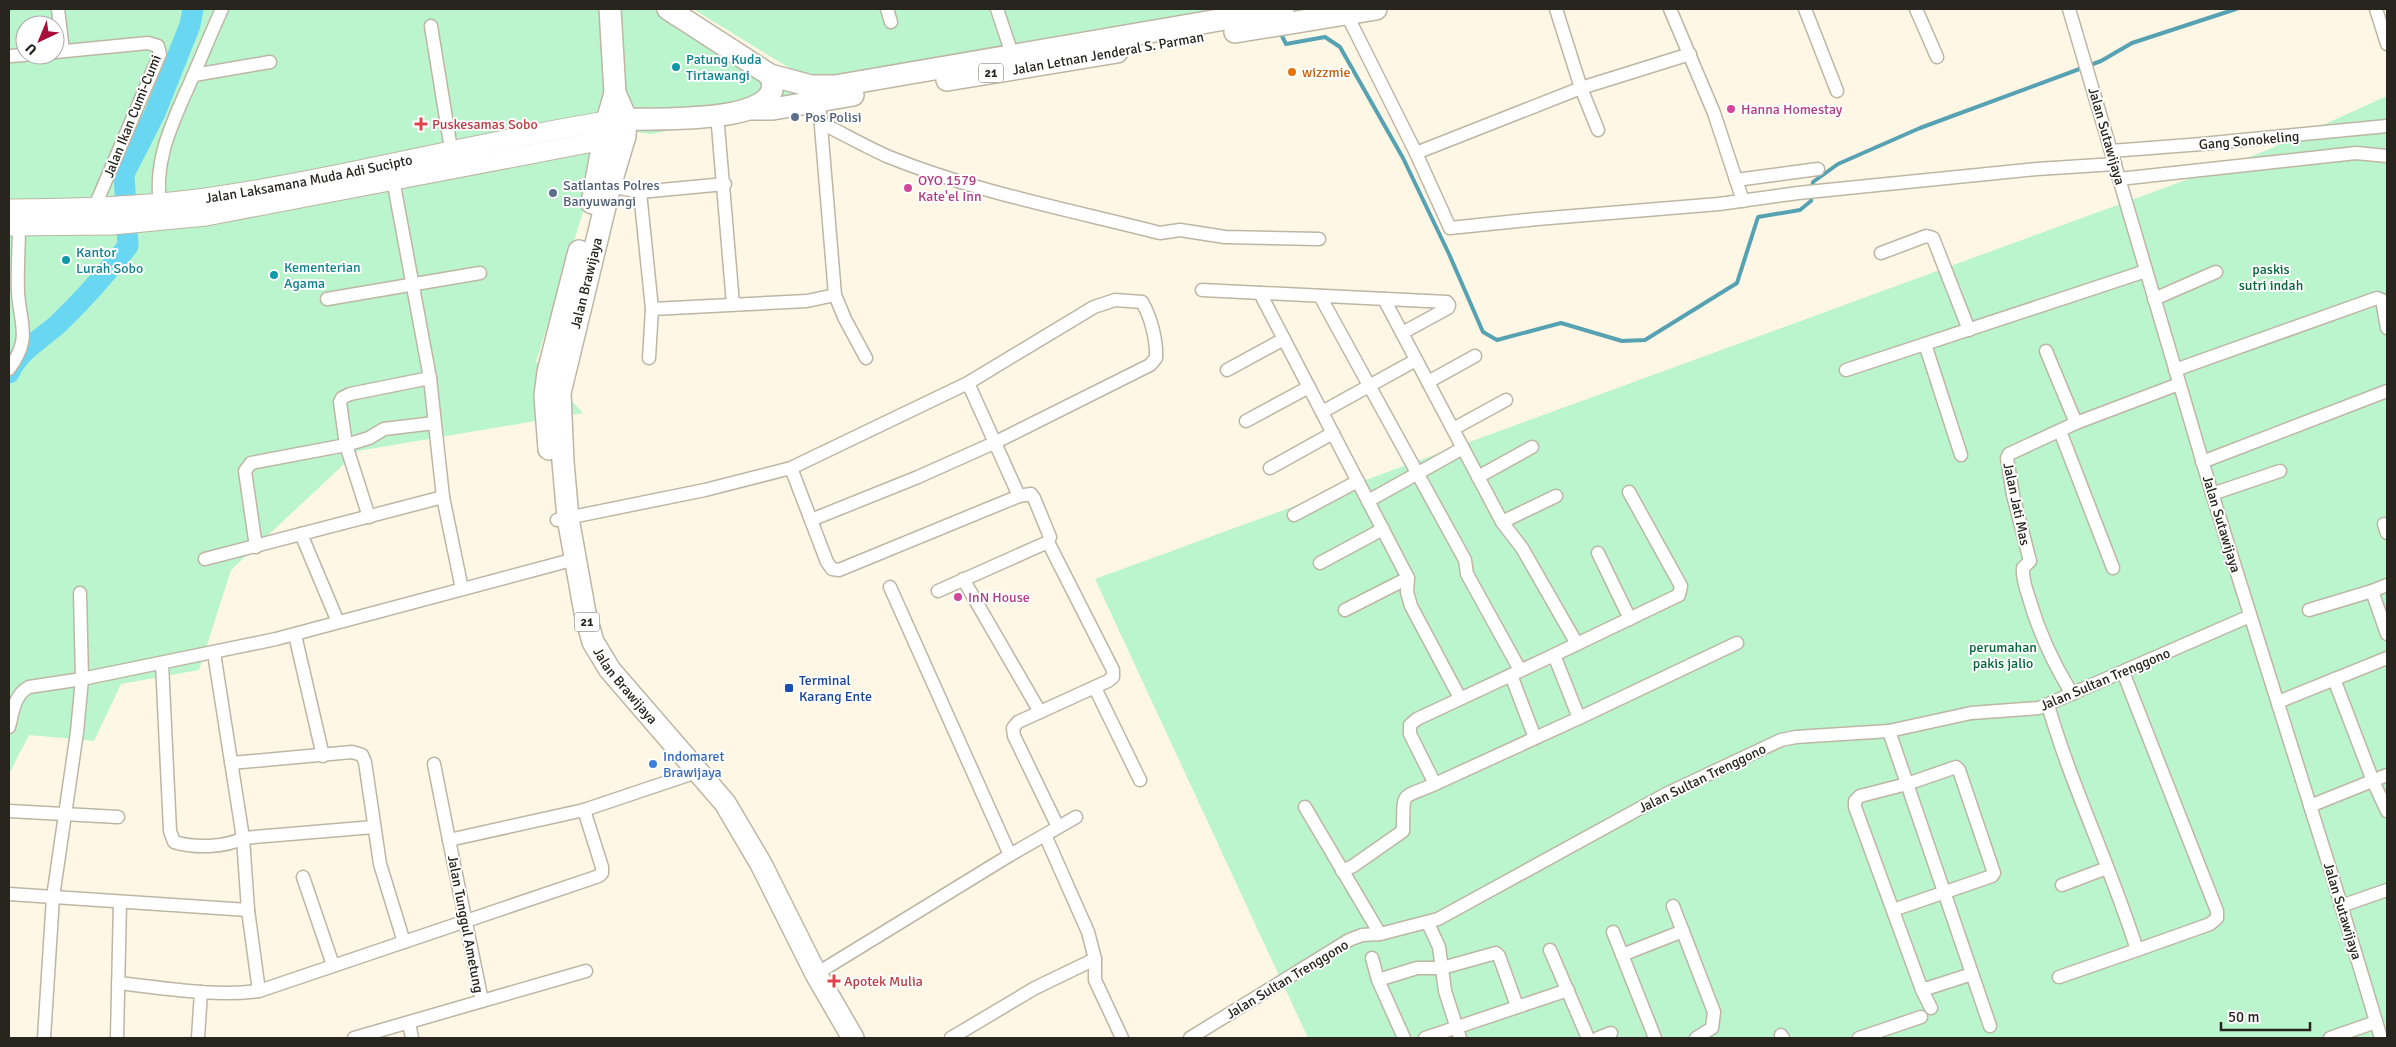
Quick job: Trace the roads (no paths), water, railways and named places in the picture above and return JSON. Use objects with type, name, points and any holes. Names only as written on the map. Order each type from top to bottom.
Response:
[{"type":"highway","name":"21","points":[[610,9],[615,129],[664,120],[752,110]]},
{"type":"highway","name":"21","points":[[668,9],[770,75]]},
{"type":"highway","name":"Jalan Letnan Jenderal S. Parman","points":[[752,110],[820,113],[844,96],[1230,26],[1283,9]]},
{"type":"highway","name":"Jalan Letnan Jenderal S. Parman","points":[[770,75],[811,86],[835,86],[1012,54],[1376,9]]},
{"type":"highway","points":[[752,110],[772,94],[774,88],[770,75]]},
{"type":"highway","name":"Jalan Brawijaya","points":[[615,129],[560,393],[564,562],[577,636],[590,665],[716,809],[748,858],[803,970],[844,1038]]},
{"type":"highway","name":"Jalan Brawijaya","points":[[562,519],[593,642],[600,656],[693,768],[726,803],[761,864],[816,974],[853,1038]]},
{"type":"main road","name":"Jalan Laksamana Muda Adi Sucipto","points":[[9,209],[161,220],[206,216],[392,173],[451,149],[615,129]]},
{"type":"main road","name":"Jalan Laksamana Muda Adi Sucipto","points":[[14,226],[101,216],[154,202],[197,199],[392,173],[449,168],[615,129]]},
{"type":"street","points":[[161,220],[154,202],[160,157],[169,130],[222,9]]},
{"type":"street","points":[[887,9],[890,22]]},
{"type":"street","points":[[997,9],[1012,54]]},
{"type":"street","points":[[1556,9],[1581,88],[1598,130]]},
{"type":"street","points":[[1670,9],[1714,113],[1743,201]]},
{"type":"street","points":[[1805,9],[1837,91]]},
{"type":"street","points":[[1916,9],[1937,57]]},
{"type":"street","name":"Jalan Sutawijaya","points":[[2069,9],[2202,462],[2342,906],[2381,1038]]},
{"type":"street","points":[[2376,9],[2387,44]]},
{"type":"street","points":[[1344,12],[1416,154],[1450,228],[1743,201],[1798,193],[2037,168],[2115,164]]},
{"type":"street","points":[[431,26],[451,149]]},
{"type":"street","name":"Jalan Ikan Cumi-Cumi","points":[[65,51],[148,43],[158,46],[160,54],[101,216]]},
{"type":"street","points":[[1416,154],[1581,88],[1690,54]]},
{"type":"street","points":[[194,74],[270,62]]},
{"type":"street","points":[[820,113],[889,157],[998,192],[1160,233],[1174,231],[1225,237],[1319,239]]},
{"type":"street","points":[[820,113],[835,295],[845,319],[866,358]]},
{"type":"street","points":[[717,114],[725,184],[734,304]]},
{"type":"street","name":"Gang Sonokeling","points":[[2111,151],[2387,126]]},
{"type":"street","points":[[2119,179],[2356,153],[2387,156]]},
{"type":"street","points":[[1736,180],[1818,169]]},
{"type":"street","points":[[392,173],[430,378],[443,497],[462,589]]},
{"type":"street","points":[[603,184],[640,192],[725,184]]},
{"type":"street","points":[[640,192],[652,309],[649,358]]},
{"type":"street","points":[[9,369],[17,355],[24,334],[18,291],[14,226]]},
{"type":"street","points":[[1881,253],[1926,236],[1933,238],[1969,330]]},
{"type":"street","points":[[1846,370],[2146,272]]},
{"type":"street","points":[[2154,299],[2216,272]]},
{"type":"street","points":[[327,299],[413,286],[480,273]]},
{"type":"street","points":[[1202,290],[1447,302],[1449,305],[1448,308],[1402,333]]},
{"type":"street","points":[[1260,293],[1408,578],[1407,592],[1410,606],[1460,698]]},
{"type":"street","points":[[652,309],[807,301],[835,295]]},
{"type":"street","points":[[1320,296],[1465,560],[1467,574],[1516,672],[1535,738]]},
{"type":"street","points":[[2175,370],[2377,298],[2382,300],[2387,328]]},
{"type":"street","points":[[1384,299],[1502,522],[1522,548],[1577,644]]},
{"type":"street","points":[[562,519],[705,490],[791,468],[968,383],[1105,302],[1135,300],[1142,302],[1146,310],[1156,351],[1156,358],[1150,365],[994,443],[918,477],[811,520]]},
{"type":"street","points":[[1227,370],[1284,339]]},
{"type":"street","points":[[1925,344],[1961,455]]},
{"type":"street","points":[[2046,351],[2076,423]]},
{"type":"street","points":[[1428,382],[1475,356]]},
{"type":"street","points":[[1322,412],[1416,360]]},
{"type":"street","points":[[369,516],[346,445],[340,406],[342,398],[430,378]]},
{"type":"street","points":[[968,383],[1019,496]]},
{"type":"street","name":"Jalan Jati Mas","points":[[2072,694],[2053,663],[2040,634],[2024,579],[2023,568],[2030,561],[2006,461],[2009,454],[2076,423],[2179,384]]},
{"type":"street","points":[[1246,421],[1309,387]]},
{"type":"street","points":[[2202,462],[2387,391]]},
{"type":"street","points":[[1452,429],[1506,400]]},
{"type":"street","points":[[256,547],[245,471],[247,466],[256,461],[346,445],[368,438],[384,429],[434,423]]},
{"type":"street","points":[[2060,431],[2113,568]]},
{"type":"street","points":[[1270,468],[1333,433]]},
{"type":"street","points":[[1478,477],[1532,447]]},
{"type":"street","points":[[1368,501],[1463,448]]},
{"type":"street","points":[[791,468],[827,562],[832,569],[839,570],[1019,496],[1031,494],[1034,498],[1050,537],[1048,542],[1113,670],[1113,677],[1108,682],[1018,722],[1014,728],[1014,736],[1058,827]]},
{"type":"street","points":[[2212,494],[2280,472]]},
{"type":"street","points":[[1294,515],[1358,481]]},
{"type":"street","points":[[1435,784],[1410,734],[1410,725],[1417,719],[1679,595],[1681,586],[1629,492]]},
{"type":"street","points":[[1502,522],[1556,496]]},
{"type":"street","points":[[205,559],[443,497]]},
{"type":"street","points":[[1320,563],[1383,529]]},
{"type":"street","points":[[301,534],[338,622]]},
{"type":"street","points":[[938,591],[1048,542]]},
{"type":"street","points":[[1598,553],[1630,619]]},
{"type":"street","points":[[9,727],[17,698],[22,691],[30,687],[162,663],[295,634],[564,562]]},
{"type":"street","points":[[1345,610],[1408,578]]},
{"type":"street","points":[[962,579],[1040,712]]},
{"type":"street","points":[[2308,610],[2387,586]]},
{"type":"street","points":[[890,587],[1010,855]]},
{"type":"street","points":[[2372,592],[2387,634]]},
{"type":"street","points":[[44,1038],[53,897],[77,732],[82,679],[80,593]]},
{"type":"street","name":"Jalan Sultan Trenggono","points":[[1190,1038],[1349,940],[1362,935],[1380,934],[1438,919],[1666,794],[1774,743],[1796,737],[1889,731],[1980,712],[2032,709],[2048,705],[2250,616]]},
{"type":"street","points":[[295,634],[323,756]]},
{"type":"street","points":[[1342,871],[1403,831],[1405,798],[1411,792],[1435,784],[1737,643]]},
{"type":"street","points":[[214,652],[243,838],[248,910],[259,991]]},
{"type":"street","points":[[1554,655],[1579,718]]},
{"type":"street","points":[[2278,702],[2387,658]]},
{"type":"street","points":[[162,663],[170,830],[174,842],[185,845],[232,844],[243,838],[374,827]]},
{"type":"street","points":[[2059,977],[2210,924],[2217,918],[2218,914],[2123,672]]},
{"type":"street","points":[[2334,679],[2373,781],[2387,811]]},
{"type":"street","points":[[1095,688],[1140,780]]},
{"type":"street","points":[[2048,705],[2060,747],[2108,868],[2137,950]]},
{"type":"street","points":[[1889,731],[1990,1026]]},
{"type":"street","points":[[231,762],[323,756],[352,752],[362,755],[365,762],[380,864],[404,942]]},
{"type":"street","points":[[434,764],[449,840]]},
{"type":"street","points":[[1893,910],[1992,876],[1994,869],[1960,770],[1956,767],[1907,784],[1860,796],[1855,801],[1893,910],[1922,990],[1931,1008]]},
{"type":"street","name":"Jalan Tunggul Ametung","points":[[354,1038],[482,1001],[449,840],[584,810],[688,775]]},
{"type":"street","points":[[2310,806],[2387,775]]},
{"type":"street","points":[[1305,807],[1380,934]]},
{"type":"street","points":[[118,983],[201,992],[259,991],[465,923],[602,873],[602,867],[584,810]]},
{"type":"street","points":[[9,811],[118,816]]},
{"type":"street","points":[[816,974],[1010,855],[1076,817]]},
{"type":"street","points":[[1045,835],[1088,932],[1095,959],[1095,980],[1122,1038]]},
{"type":"street","points":[[2062,885],[2108,868]]},
{"type":"street","points":[[303,877],[333,965]]},
{"type":"street","points":[[2342,906],[2387,890]]},
{"type":"street","points":[[9,894],[248,910]]},
{"type":"street","points":[[117,1038],[120,902]]},
{"type":"street","points":[[1673,906],[1714,1012],[1712,1028],[1696,1038]]},
{"type":"street","points":[[1428,923],[1441,957],[1445,991],[1458,1034]]},
{"type":"street","points":[[1622,955],[1683,931]]},
{"type":"street","points":[[1613,932],[1655,1038]]},
{"type":"street","points":[[1550,950],[1588,1038]]},
{"type":"street","points":[[1378,980],[1417,968],[1441,957],[1496,953],[1517,1006]]},
{"type":"street","points":[[1372,958],[1378,980],[1404,1038]]},
{"type":"street","points":[[951,1038],[1035,988],[1095,959]]},
{"type":"street","points":[[482,1001],[586,971]]},
{"type":"street","points":[[1922,990],[1972,974]]},
{"type":"street","points":[[1425,1038],[1458,1034],[1517,1006],[1568,990]]},
{"type":"street","points":[[198,1038],[201,992]]},
{"type":"street","points":[[1859,1038],[1921,1017]]},
{"type":"street","points":[[2330,1038],[2376,1022]]},
{"type":"street","points":[[409,1023],[412,1038]]},
{"type":"street","points":[[1896,1026],[1901,1038]]},
{"type":"street","points":[[1598,1038],[1611,1033]]},
{"type":"waterway","points":[[9,373],[24,352],[58,324],[76,306],[128,246],[124,174],[155,113],[190,25],[193,9]]},
{"type":"waterway","points":[[1280,32],[1286,44],[1325,37],[1340,47],[1403,158],[1449,254],[1483,332],[1497,340],[1561,323],[1622,341],[1645,340],[1737,283],[1758,217],[1800,210],[1811,201],[1813,182],[1838,164],[1920,128],[2101,61],[2132,43],[2236,9]]},
{"type":"place","name":"Patung Kuda Tirtawangi","points":[[676,67]]},
{"type":"place","name":"wizzmie","points":[[1292,72]]},
{"type":"place","name":"Hanna Homestay","points":[[1731,109]]},
{"type":"place","name":"Pos Polisi","points":[[795,117]]},
{"type":"place","name":"Puskesamas Sobo","points":[[421,124]]},
{"type":"place","name":"OYO 1579 Kate'el Inn","points":[[908,188]]},
{"type":"place","name":"Satlantas Polres Banyuwangi","points":[[553,193]]},
{"type":"place","name":"Kantor Lurah Sobo","points":[[66,260]]},
{"type":"place","name":"Kementerian Agama","points":[[274,275]]},
{"type":"place","name":"InN House","points":[[958,597]]},
{"type":"place","name":"Terminal Karang Ente","points":[[789,688]]},
{"type":"place","name":"Indomaret Brawijaya","points":[[653,764]]},
{"type":"place","name":"Apotek Mulia","points":[[834,981]]},
{"type":"park label","name":"paskis sutri indah","points":[[2271,278]]},
{"type":"park label","name":"perumahan pakis jalio","points":[[2003,656]]}]
